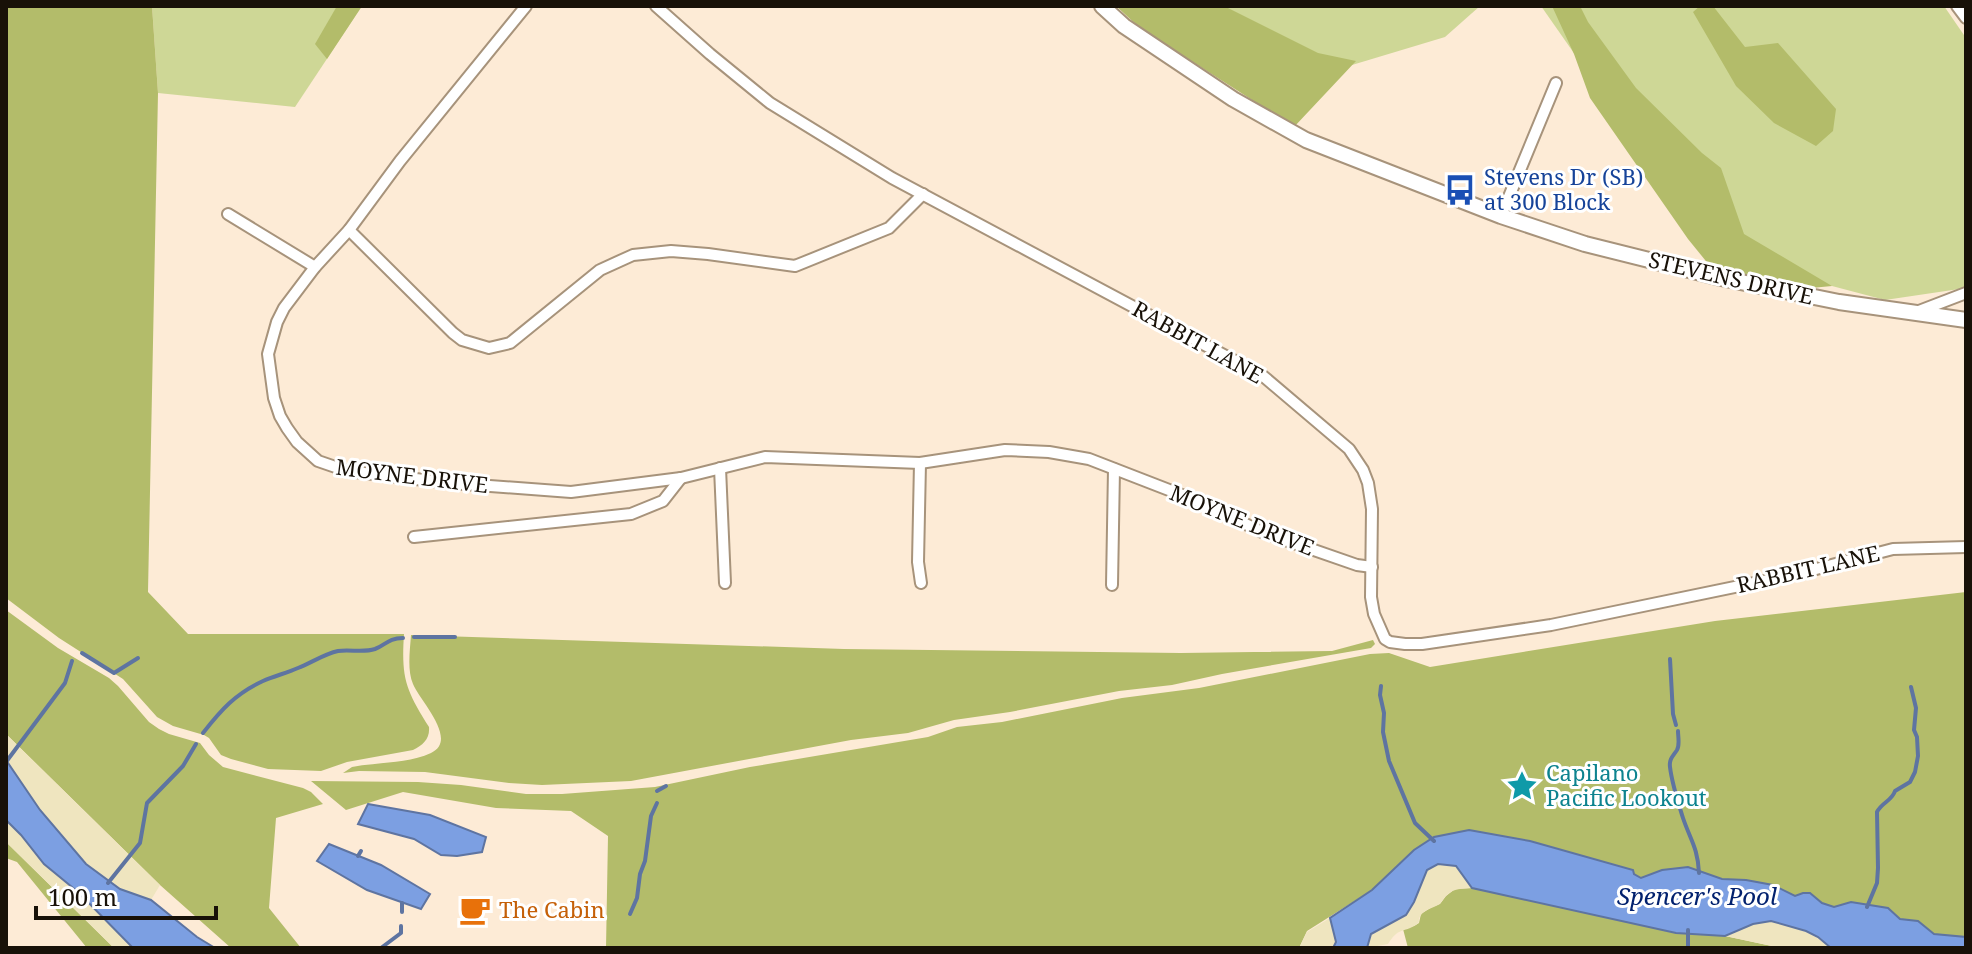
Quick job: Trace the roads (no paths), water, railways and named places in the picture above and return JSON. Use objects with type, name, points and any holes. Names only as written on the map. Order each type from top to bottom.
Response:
[{"type":"street","name":"MOYNE DRIVE","points":[[526,6],[400,161],[349,230],[315,267],[277,322],[268,365],[274,398],[280,416],[297,442],[318,461],[347,471],[571,492],[681,478],[765,457],[920,463],[986,452],[1031,450],[1089,459],[1200,502],[1262,532],[1357,565],[1372,567]]},
{"type":"street","name":"RABBIT LANE","points":[[656,6],[770,103],[892,178],[1263,376],[1349,449],[1363,470],[1371,497],[1371,597],[1378,627],[1390,642],[1422,644],[1551,625],[1797,574],[1893,549],[1966,547]]},
{"type":"street","name":"STEVENS DRIVE","points":[[1102,6],[1124,26],[1233,99],[1306,140],[1501,216],[1585,244],[1721,278],[1839,302],[1966,320]]},
{"type":"street","points":[[1957,6],[1966,18]]},
{"type":"street","points":[[1501,216],[1556,83]]},
{"type":"street","points":[[349,230],[453,333],[462,340],[489,348],[510,343],[600,270],[633,255],[671,251],[795,266],[889,228],[923,194]]},
{"type":"street","points":[[228,214],[315,267]]},
{"type":"street","points":[[1915,313],[1966,293]]},
{"type":"street","points":[[920,463],[918,562],[921,583]]},
{"type":"street","points":[[720,468],[725,583]]},
{"type":"street","points":[[1112,585],[1114,469]]},
{"type":"street","name":"MOYNE DRIVE","points":[[414,537],[631,514],[663,501],[681,478]]},
{"type":"water","points":[[6,760],[40,810],[86,864],[120,889],[151,900],[215,948],[133,948],[78,892],[44,864],[6,820]]},
{"type":"water","points":[[368,804],[430,815],[486,837],[482,852],[441,855],[414,839],[358,824]]},
{"type":"water","name":"Spencer's Pool","points":[[1469,830],[1530,841],[1633,870],[1641,878],[1662,870],[1688,867],[1722,879],[1773,885],[1795,896],[1810,893],[1822,903],[1834,907],[1851,902],[1888,908],[1900,919],[1918,921],[1934,934],[1966,937],[1966,948],[1831,948],[1806,931],[1771,921],[1753,924],[1725,936],[1676,933],[1472,888],[1456,866],[1438,864],[1427,870],[1406,915],[1371,934],[1367,948],[1333,948],[1336,942],[1330,918],[1372,890],[1414,850],[1434,837]]},
{"type":"water","points":[[329,844],[381,865],[430,894],[421,909],[367,890],[317,861]]},
{"type":"waterway","points":[[414,637],[455,637]]},
{"type":"waterway","points":[[203,733],[229,703],[263,681],[333,652],[370,650],[403,638]]},
{"type":"waterway","points":[[82,653],[114,673],[138,658]]},
{"type":"waterway","points":[[1670,659],[1676,725]]},
{"type":"waterway","points":[[6,762],[65,683],[72,661]]},
{"type":"waterway","points":[[1381,686],[1383,732],[1389,761],[1415,823],[1434,841]]},
{"type":"waterway","points":[[1867,907],[1877,883],[1877,812],[1895,791],[1910,782],[1915,772],[1918,756],[1914,730],[1916,708],[1911,687]]},
{"type":"waterway","name":"Spencer's Pool","points":[[1678,731],[1677,750],[1670,762],[1671,773],[1699,873]]},
{"type":"waterway","points":[[108,883],[140,843],[147,803],[183,766],[196,744]]},
{"type":"waterway","points":[[657,791],[666,786]]},
{"type":"waterway","points":[[630,914],[637,898],[651,816],[657,803]]},
{"type":"waterway","points":[[358,856],[361,851]]},
{"type":"waterway","points":[[402,903],[402,912]]},
{"type":"waterway","points":[[381,948],[401,933],[401,926]]},
{"type":"waterway","points":[[1688,930],[1688,948]]},
{"type":"place","name":"Stevens Dr (SB) at 300 Block","points":[[1460,190]]},
{"type":"place","name":"Capilano Pacific Lookout","points":[[1522,786]]},
{"type":"place","name":"The Cabin","points":[[475,910]]}]
